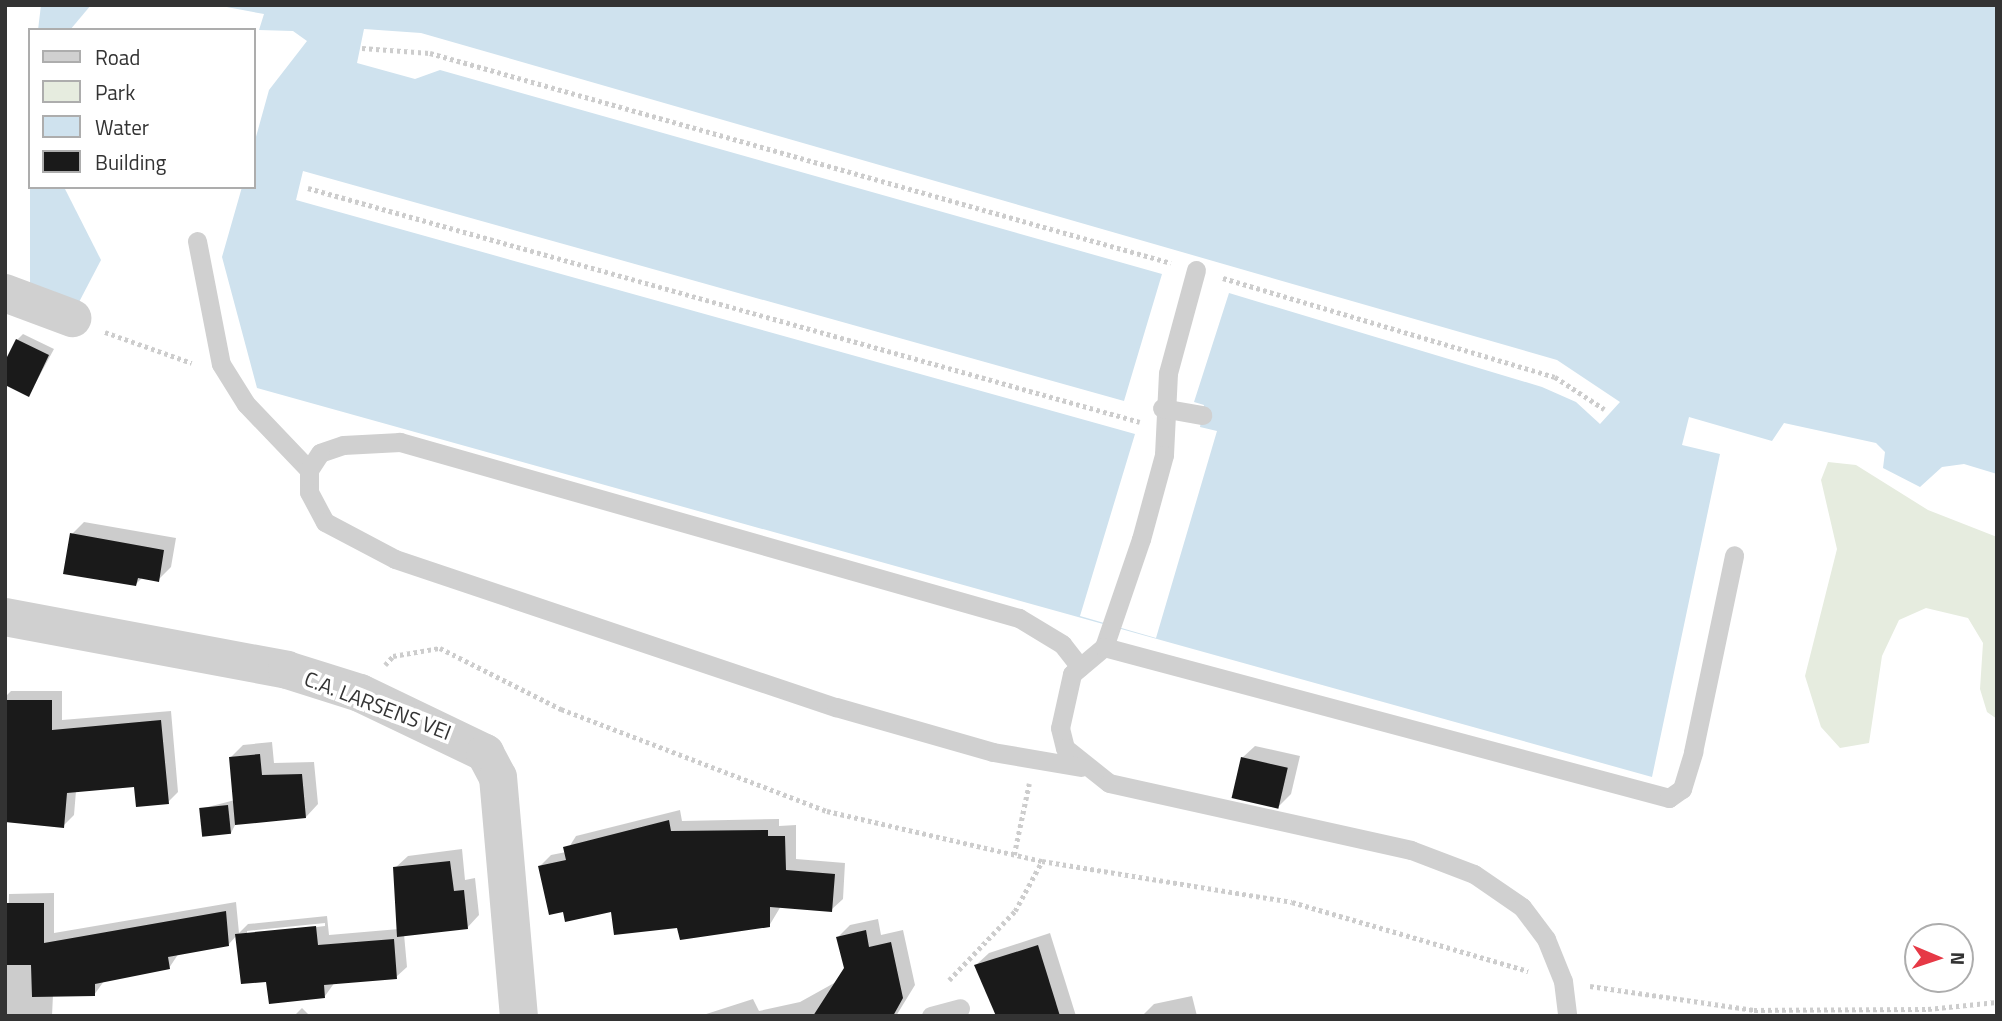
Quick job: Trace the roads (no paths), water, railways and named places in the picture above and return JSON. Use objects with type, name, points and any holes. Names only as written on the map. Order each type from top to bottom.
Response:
[{"type":"street","points":[[5,293],[72,318]]},
{"type":"street","name":"C.A. LARSENS VEI","points":[[5,617],[287,670],[360,693],[458,736],[485,753],[498,777],[519,1016]]},
{"type":"lane","points":[[197,241],[221,364],[246,404],[309,470]]},
{"type":"lane","points":[[1081,767],[1065,748],[1060,727],[1063,700],[1080,667],[1104,647],[1141,539],[1166,430],[1162,408],[1196,270]]},
{"type":"lane","points":[[1162,408],[1202,415]]},
{"type":"lane","points":[[1080,667],[1062,644],[1019,618],[400,442],[343,445],[320,453],[309,470],[309,492],[325,522],[385,555],[836,706],[1034,759],[1081,767],[1109,783],[1412,850],[1474,874],[1522,907],[1546,939],[1563,981],[1567,1016]]},
{"type":"lane","points":[[1104,647],[1669,798],[1682,789],[1693,751],[1734,555]]},
{"type":"lane","points":[[932,1016],[960,1008]]},
{"type":"water","points":[[41,5],[91,5],[72,28],[38,28]]},
{"type":"water","points":[[216,5],[1997,5],[1997,474],[1964,464],[1942,467],[1920,487],[1883,468],[1885,452],[1876,443],[1784,423],[1772,441],[1689,417],[1682,445],[1720,454],[1652,777],[257,388],[222,257],[241,189],[256,189],[256,137],[269,90],[307,41],[293,31],[259,30],[264,14]]},
{"type":"water","points":[[30,189],[65,189],[101,260],[78,304],[30,291]]}]
